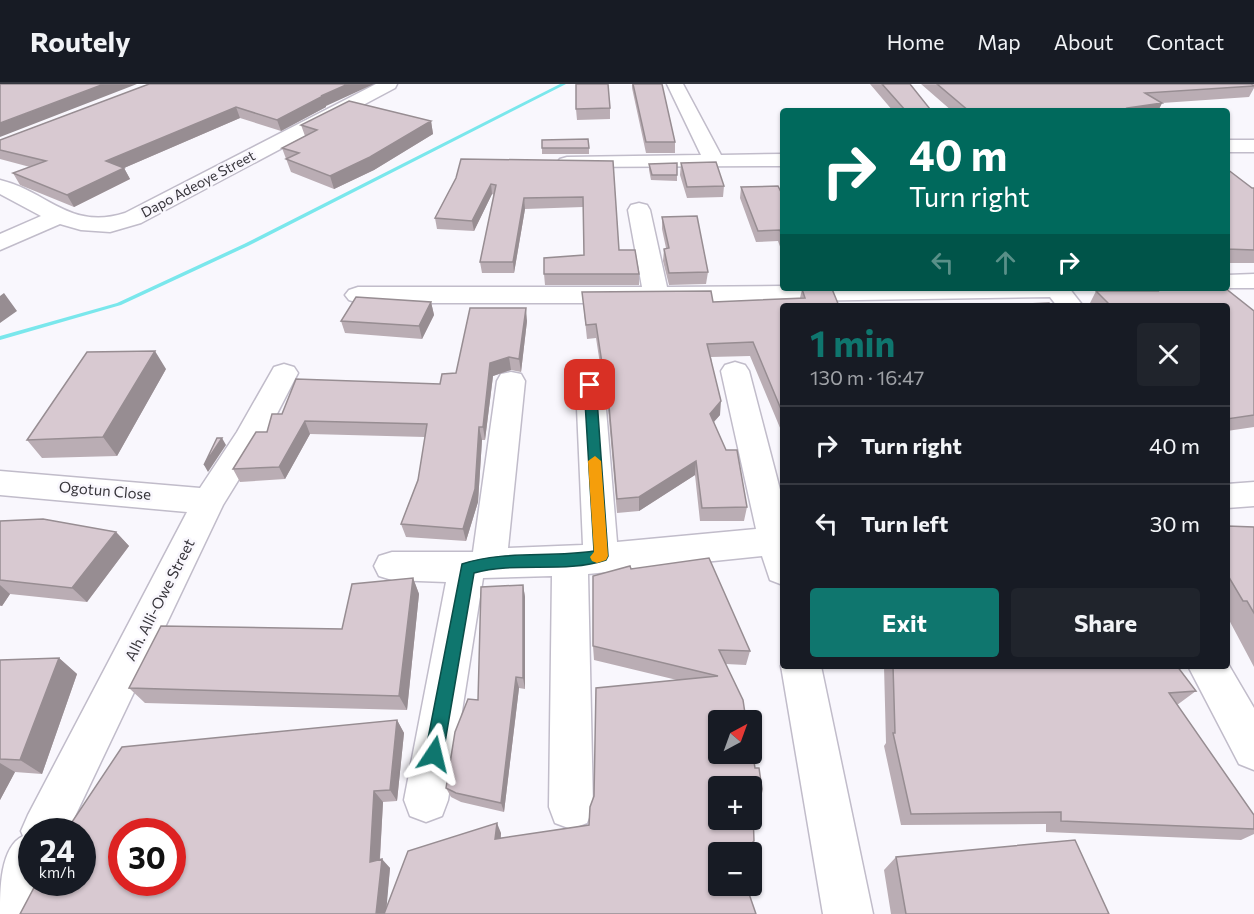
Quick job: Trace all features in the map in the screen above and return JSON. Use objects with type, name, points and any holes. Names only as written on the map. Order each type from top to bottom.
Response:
[{"type":"street","name":"Dapo Adeoye Street","points":[[0,186],[59,216],[90,224],[111,225],[133,218],[389,84]]},
{"type":"street","points":[[675,84],[714,161]]},
{"type":"street","points":[[550,163],[780,160]]},
{"type":"street","points":[[639,210],[656,295]]},
{"type":"street","points":[[0,243],[59,216]]},
{"type":"street","points":[[1230,282],[1254,281]]},
{"type":"street","points":[[358,295],[656,295],[923,291]]},
{"type":"street","points":[[1059,291],[1069,303]]},
{"type":"street","points":[[735,371],[780,546]]},
{"type":"street","name":"Alh. Alli-Owe Street","points":[[50,818],[209,501],[250,437],[284,373]]},
{"type":"street","points":[[426,800],[478,566],[511,381]]},
{"type":"street","points":[[571,807],[585,558],[590,385]]},
{"type":"street","name":"Ogotun Close","points":[[0,483],[209,501]]},
{"type":"street","points":[[392,566],[478,566],[585,558],[780,550]]},
{"type":"street","points":[[802,669],[848,914]]},
{"type":"street","points":[[1210,669],[1254,749]]},
{"type":"building","points":[[0,84],[104,84],[0,123]]},
{"type":"building","points":[[149,84],[348,84],[277,120],[236,107],[106,161],[124,168],[67,195],[13,173],[46,161],[0,150],[0,140]]},
{"type":"building","points":[[576,84],[608,84],[610,108],[576,109]]},
{"type":"building","points":[[633,84],[662,84],[675,142],[646,142]]},
{"type":"building","points":[[882,84],[910,84],[929,108],[903,108]]},
{"type":"building","points":[[937,84],[1251,84],[1254,86],[1145,93],[1162,103],[1128,108],[965,108]]},
{"type":"building","points":[[349,101],[431,121],[370,157],[330,176],[286,159],[299,153],[282,148],[317,130],[301,125]]},
{"type":"building","points":[[588,139],[589,148],[542,148],[542,140]]},
{"type":"building","points":[[461,159],[613,161],[619,250],[635,250],[639,274],[544,274],[544,258],[584,255],[583,197],[524,198],[513,262],[480,262],[496,185],[491,184],[472,221],[435,218],[456,178]]},
{"type":"building","points":[[716,162],[724,186],[687,187],[681,163]]},
{"type":"building","points":[[677,163],[677,175],[652,175],[649,164]]},
{"type":"building","points":[[1230,171],[1254,188],[1254,250],[1230,249]]},
{"type":"building","points":[[778,186],[780,190],[780,230],[758,231],[741,187]]},
{"type":"building","points":[[697,216],[708,272],[669,273],[664,249],[669,248],[662,217]]},
{"type":"building","points":[[711,291],[713,302],[805,298],[803,291],[833,291],[838,303],[780,303],[780,407],[753,342],[707,344],[721,401],[710,414],[726,450],[737,450],[747,507],[702,508],[696,461],[639,497],[617,499],[606,371],[602,363],[596,324],[586,325],[582,292]]},
{"type":"building","points":[[1096,291],[1229,291],[1254,311],[1254,415],[1230,419],[1230,303],[1108,303]]},
{"type":"building","points":[[356,297],[431,302],[419,326],[341,321]]},
{"type":"building","points":[[470,308],[526,308],[519,359],[509,357],[490,363],[483,427],[479,427],[475,489],[463,529],[401,524],[418,480],[427,424],[305,421],[279,467],[233,469],[256,432],[267,432],[272,414],[282,414],[296,379],[440,384],[442,374],[456,373]]},
{"type":"building","points":[[155,351],[103,437],[27,440],[87,352]]},
{"type":"building","points":[[217,438],[222,438],[204,465]]},
{"type":"building","points":[[43,519],[116,532],[72,588],[0,580],[0,521]]},
{"type":"building","points":[[1230,526],[1254,527],[1254,613],[1247,601],[1243,601],[1230,579]]},
{"type":"building","points":[[709,558],[750,651],[719,650],[743,700],[744,710],[708,710],[708,764],[754,764],[755,768],[759,768],[760,776],[708,776],[708,830],[754,830],[754,841],[708,842],[708,896],[750,896],[756,914],[384,914],[408,851],[497,823],[495,839],[589,825],[590,807],[594,796],[596,688],[718,676],[593,646],[593,576],[630,566],[631,569]]},
{"type":"building","points":[[413,578],[399,696],[129,688],[161,626],[342,629],[352,584]]},
{"type":"building","points":[[523,585],[523,678],[516,677],[501,803],[456,793],[446,788],[455,732],[468,699],[478,700],[481,587]]},
{"type":"building","points":[[59,658],[20,760],[0,759],[0,660]]},
{"type":"building","points":[[893,669],[1179,669],[1196,691],[1169,693],[1254,815],[1254,829],[1061,821],[1061,812],[911,814],[893,733],[895,733]]},
{"type":"building","points":[[397,720],[390,790],[374,791],[370,862],[382,859],[376,914],[20,914],[30,896],[96,896],[96,818],[75,818],[122,747]]},
{"type":"building","points":[[1075,840],[1109,914],[906,914],[896,857]]},
{"type":"waterway","points":[[0,338],[119,304],[246,245],[564,84]]},
{"type":"slow traffic","points":[[595,461],[601,556],[597,557]]},
{"type":"route","points":[[434,754],[467,568],[489,563],[570,561],[601,556],[590,385]]}]
